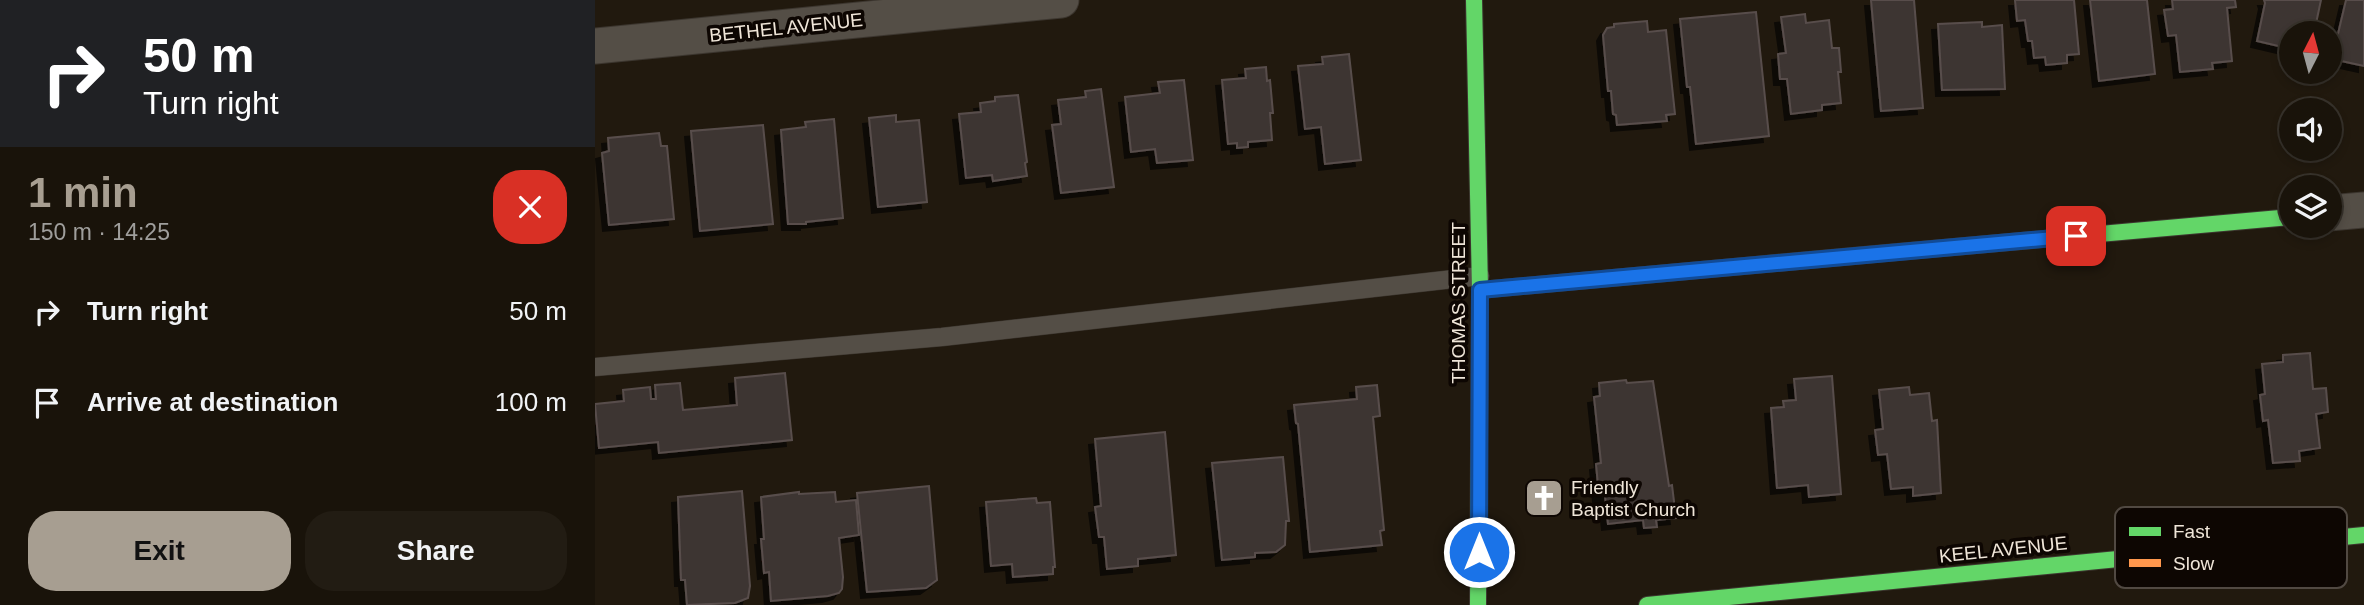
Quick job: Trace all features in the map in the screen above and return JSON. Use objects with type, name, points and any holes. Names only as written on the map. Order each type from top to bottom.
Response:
[{"type":"street","name":"BETHEL AVENUE","points":[[595,46],[1061,0]]},
{"type":"street","name":"THOMAS STREET","points":[[1473,0],[1480,283],[1478,605]]},
{"type":"street","points":[[2342,212],[2364,210]]},
{"type":"street","points":[[1480,283],[2279,218]]},
{"type":"street","name":"KEEL AVENUE","points":[[1647,605],[2115,559]]},
{"type":"lane","points":[[595,367],[942,337],[1480,283]]},
{"type":"building","points":[[1871,0],[1914,0],[1923,108],[1881,111]]},
{"type":"building","points":[[2015,0],[2074,0],[2079,54],[2067,55],[2067,63],[2046,65],[2045,57],[2034,58],[2025,20],[2017,21]]},
{"type":"building","points":[[2090,0],[2147,0],[2155,74],[2099,81]]},
{"type":"building","points":[[2172,0],[2235,0],[2236,7],[2227,8],[2232,61],[2212,63],[2213,69],[2180,72],[2176,35],[2168,36],[2164,10],[2173,9]]},
{"type":"building","points":[[2264,0],[2321,0],[2317,21],[2279,21],[2279,46],[2257,41]]},
{"type":"building","points":[[2346,0],[2364,0],[2364,66],[2342,61],[2341,21]]},
{"type":"building","points":[[1756,12],[1769,136],[1696,144],[1680,19]]},
{"type":"building","points":[[1805,14],[1806,23],[1829,20],[1832,48],[1839,48],[1841,103],[1822,105],[1822,110],[1791,114],[1787,79],[1780,79],[1778,54],[1786,53],[1781,17]]},
{"type":"building","points":[[1647,21],[1648,32],[1666,30],[1675,114],[1666,115],[1667,121],[1617,125],[1611,91],[1608,91],[1603,35],[1607,28],[1614,27],[1614,24]]},
{"type":"building","points":[[1982,22],[1982,27],[2002,25],[2005,89],[1942,90],[1938,24]]},
{"type":"building","points":[[1349,54],[1361,160],[1325,164],[1321,127],[1305,129],[1298,66],[1323,64],[1322,57]]},
{"type":"building","points":[[1266,67],[1273,113],[1270,113],[1272,140],[1248,142],[1248,147],[1237,148],[1237,143],[1228,144],[1222,80],[1246,78],[1245,69]]},
{"type":"building","points":[[1184,80],[1193,160],[1157,163],[1155,149],[1131,152],[1125,97],[1160,93],[1158,82]]},
{"type":"building","points":[[1101,89],[1114,187],[1061,193],[1052,125],[1061,124],[1058,100],[1086,97],[1085,91]]},
{"type":"building","points":[[1018,95],[1027,176],[993,181],[992,175],[966,178],[959,114],[981,112],[980,103],[995,101],[995,97]]},
{"type":"building","points":[[896,115],[896,122],[919,120],[927,202],[878,207],[869,118]]},
{"type":"building","points":[[834,119],[843,218],[788,224],[781,130],[806,127],[805,122]]},
{"type":"building","points":[[763,125],[773,224],[700,231],[691,131]]},
{"type":"building","points":[[659,133],[661,146],[667,146],[674,219],[609,225],[602,153],[609,151],[608,138]]},
{"type":"building","points":[[2310,353],[2313,389],[2326,388],[2328,412],[2316,414],[2320,448],[2299,451],[2300,461],[2273,463],[2268,420],[2263,421],[2260,395],[2265,394],[2262,364],[2283,362],[2283,355]]},
{"type":"building","points":[[785,373],[792,440],[659,453],[658,442],[599,448],[595,404],[624,401],[623,390],[650,387],[651,399],[656,399],[655,385],[680,383],[683,410],[737,405],[735,378]]},
{"type":"building","points":[[1832,376],[1841,494],[1809,497],[1808,485],[1777,488],[1771,408],[1784,407],[1783,401],[1796,400],[1794,379]]},
{"type":"building","points":[[1626,380],[1627,383],[1653,381],[1676,518],[1656,520],[1657,527],[1644,528],[1643,520],[1608,524],[1605,496],[1599,496],[1596,464],[1601,463],[1594,397],[1600,396],[1599,383]]},
{"type":"building","points":[[1377,385],[1380,416],[1373,417],[1384,530],[1380,531],[1382,545],[1310,552],[1294,405],[1357,399],[1356,387]]},
{"type":"building","points":[[1909,387],[1910,395],[1929,393],[1932,421],[1937,420],[1941,493],[1913,496],[1913,487],[1891,489],[1887,454],[1878,455],[1875,430],[1883,429],[1879,390]]},
{"type":"building","points":[[1165,432],[1176,555],[1138,559],[1138,566],[1107,569],[1104,537],[1099,537],[1095,507],[1101,506],[1095,439]]},
{"type":"building","points":[[1283,457],[1289,521],[1286,521],[1285,545],[1276,552],[1255,553],[1255,557],[1222,560],[1212,463]]},
{"type":"building","points":[[929,486],[937,580],[926,588],[867,592],[857,493]]},
{"type":"building","points":[[742,491],[750,586],[748,598],[735,603],[687,605],[685,580],[681,580],[678,497]]},
{"type":"building","points":[[799,492],[835,492],[836,502],[856,500],[859,535],[839,538],[843,577],[839,593],[771,601],[769,572],[764,573],[761,497]]},
{"type":"building","points":[[1036,498],[1037,503],[1050,502],[1055,567],[1053,574],[1013,577],[1012,564],[991,566],[986,502]]},
{"type":"traffic: fast","points":[[1474,0],[1480,290],[1478,605]]},
{"type":"traffic: fast","points":[[1886,253],[2279,218]]},
{"type":"traffic: fast","points":[[2347,537],[2364,535]]},
{"type":"traffic: fast","points":[[1647,605],[2115,559]]},
{"type":"traffic: slow","points":[[1480,290],[1886,253]]},
{"type":"place","name":"Friendly Baptist Church","points":[[1544,498]]},
{"type":"route","points":[[1479,552],[1480,290],[2076,236]]}]
